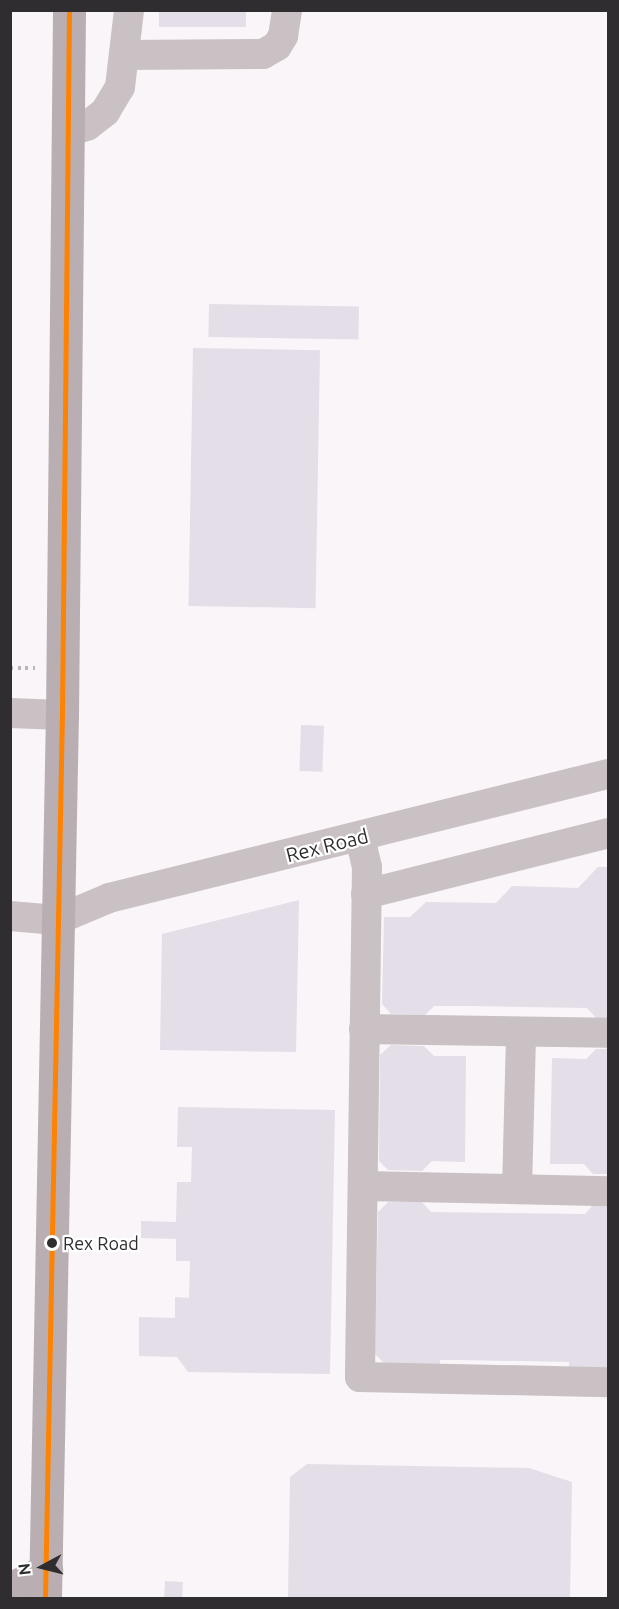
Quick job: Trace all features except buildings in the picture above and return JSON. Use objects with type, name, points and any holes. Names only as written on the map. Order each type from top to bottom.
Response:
[{"type":"main road","points":[[10,1589],[45,1584],[62,715],[69,10]]},
{"type":"street","points":[[68,132],[87,126],[105,112],[120,87],[129,10]]},
{"type":"street","points":[[125,55],[263,54],[277,46],[283,36],[287,10]]},
{"type":"street","points":[[12,716],[62,715]]},
{"type":"street","name":"Rex Road","points":[[10,916],[57,920],[109,898],[609,774]]},
{"type":"street","points":[[366,894],[609,833]]},
{"type":"street","points":[[360,837],[367,867],[360,1377],[609,1382]]},
{"type":"street","points":[[364,1029],[609,1033]]},
{"type":"street","points":[[517,1189],[521,1032]]},
{"type":"street","points":[[363,1186],[609,1191]]},
{"type":"path","points":[[10,668],[35,668]]},
{"type":"transit line","points":[[45,1598],[62,715],[69,10]]},
{"type":"place","name":"Rex Road","points":[[52,1243]]}]
